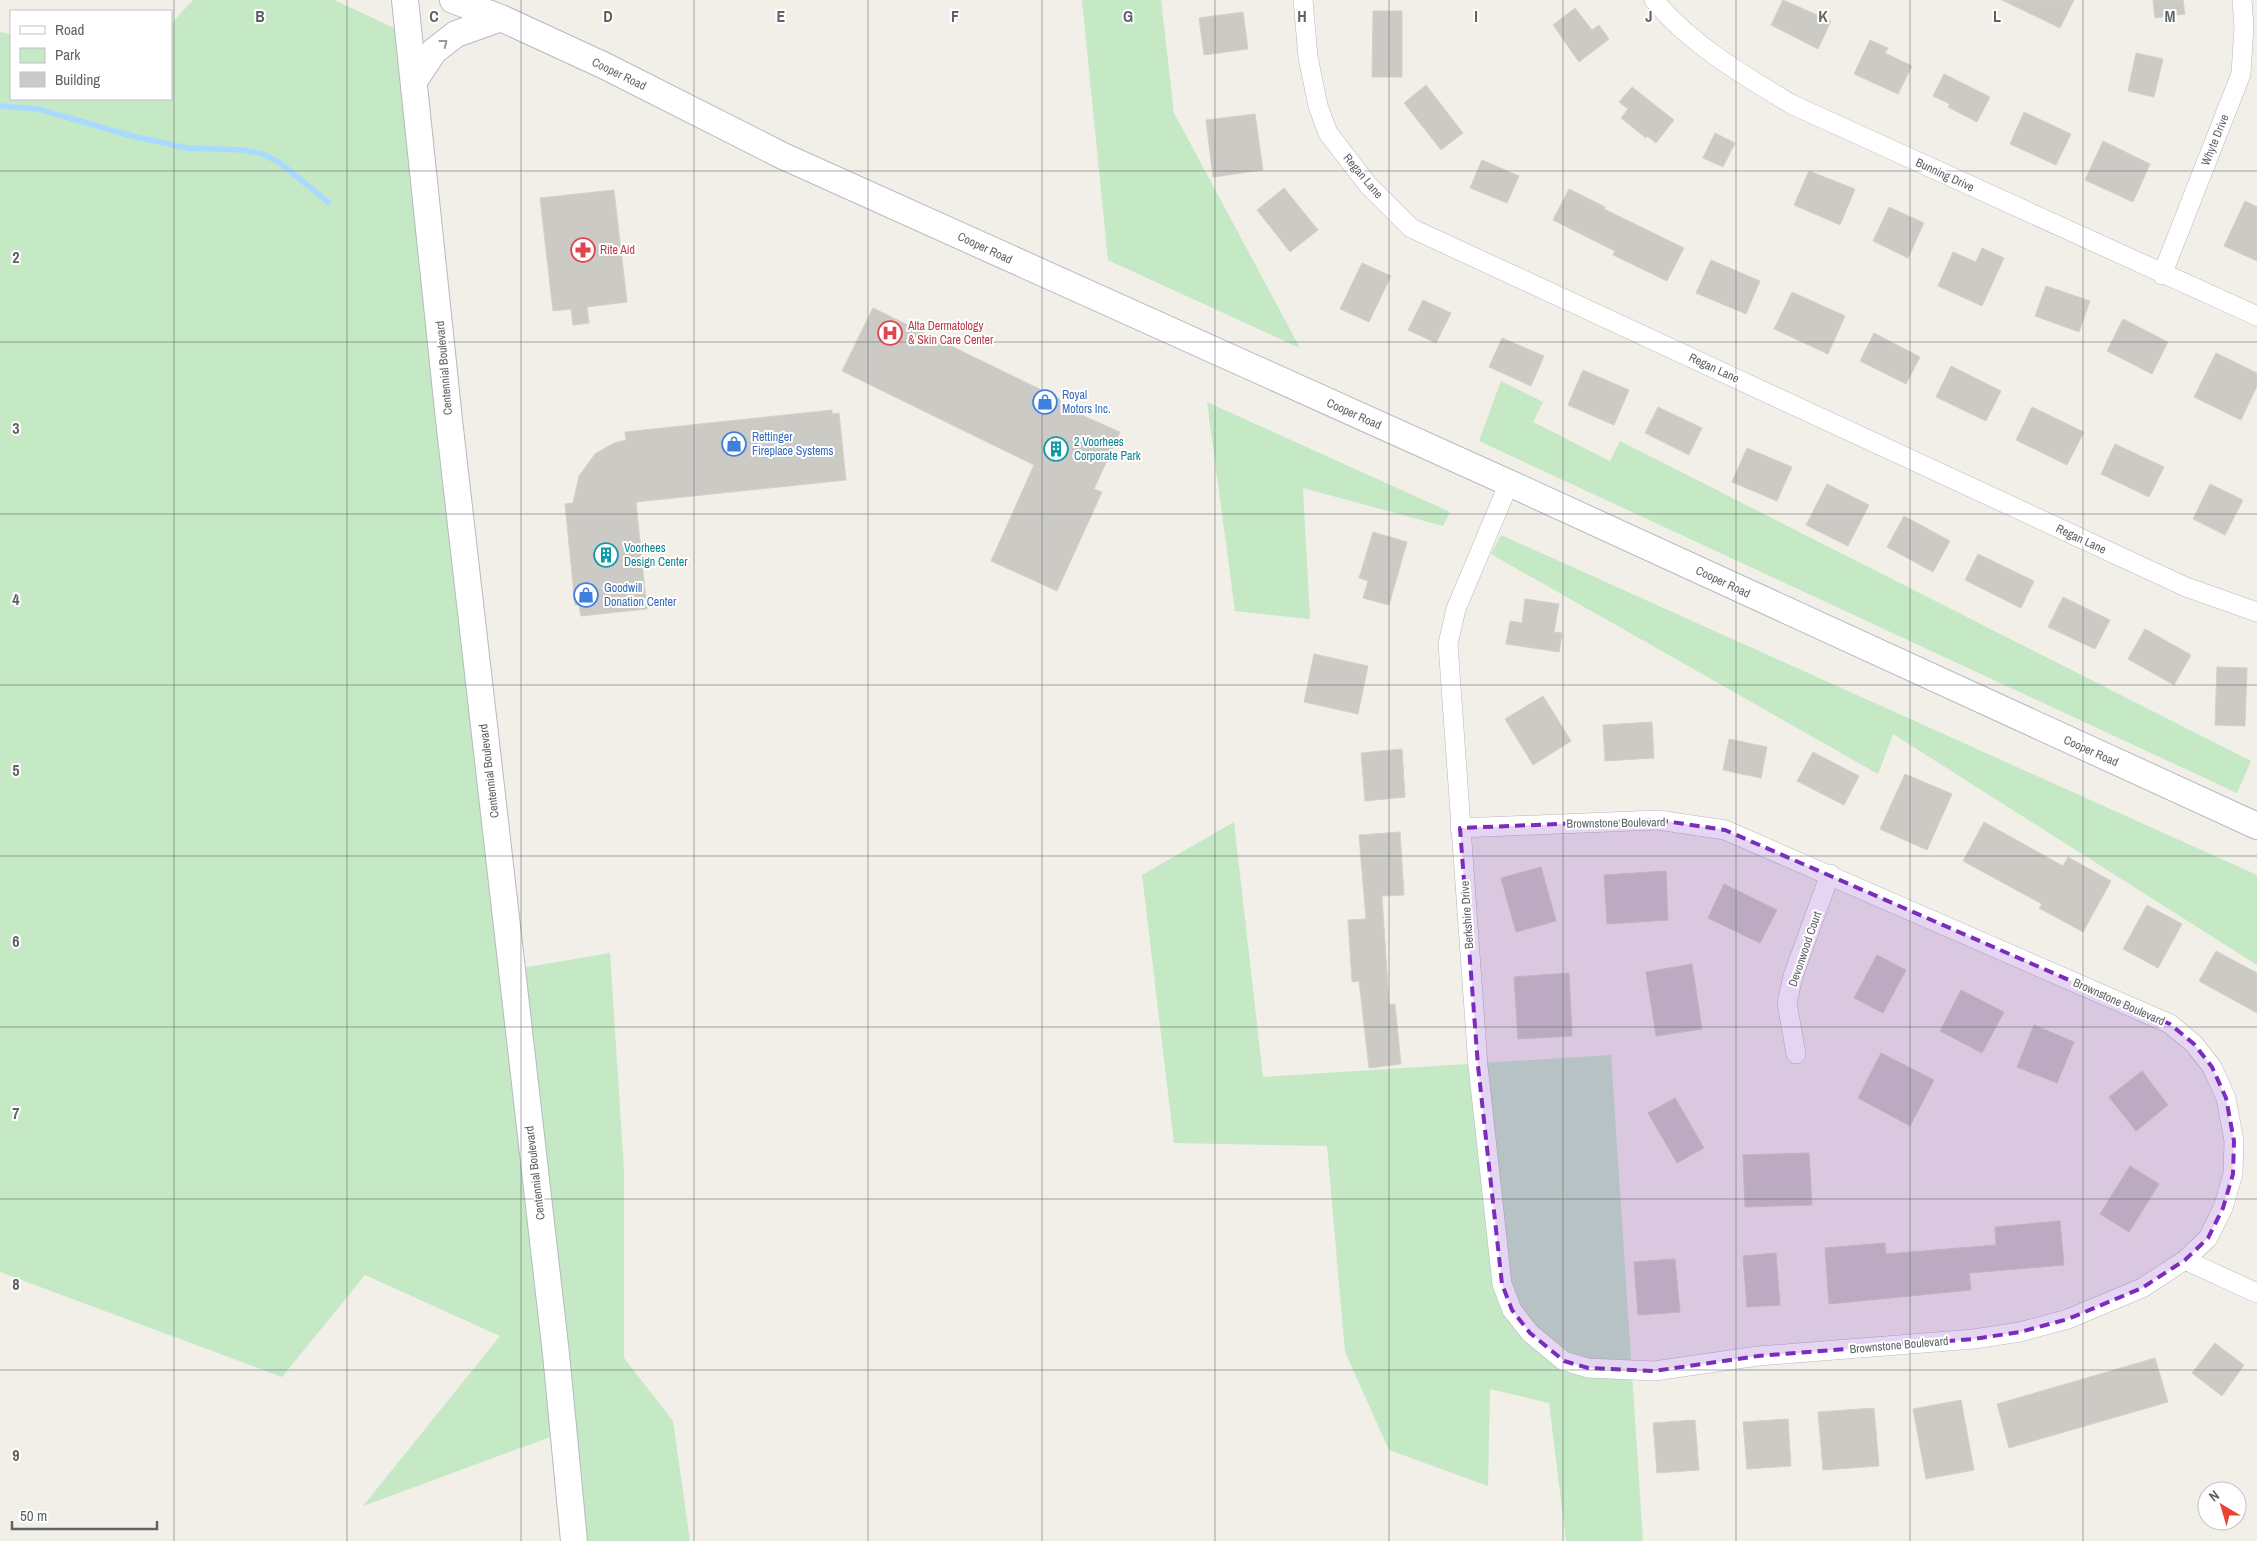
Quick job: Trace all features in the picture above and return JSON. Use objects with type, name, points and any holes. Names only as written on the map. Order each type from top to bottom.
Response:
[{"type":"street","name":"Centennial Boulevard","points":[[405,0],[448,420],[556,1354],[574,1541]]},
{"type":"street","name":"Cooper Road","points":[[453,0],[501,18],[605,66],[783,156],[1509,483],[2257,826]]},
{"type":"street","name":"Regan Lane","points":[[1303,0],[1308,57],[1318,106],[1328,133],[1368,185],[1411,228],[2186,587],[2257,612]]},
{"type":"street","name":"Bunning Drive","points":[[1654,0],[1681,27],[1735,70],[1791,104],[2162,275],[2257,316]]},
{"type":"street","name":"Whyte Drive","points":[[2162,275],[2242,74],[2244,26],[2242,0]]},
{"type":"street","points":[[414,81],[434,51],[456,34],[501,18]]},
{"type":"street","name":"Berkshire Drive","points":[[1509,483],[1456,608],[1448,644],[1478,1066],[1502,1284],[1512,1310],[1530,1333],[1543,1344]]},
{"type":"street","name":"Brownstone Boulevard","points":[[1460,828],[1658,820],[1725,830],[1830,874],[2170,1024],[2194,1044],[2212,1067],[2226,1098],[2234,1141],[2233,1174],[2223,1208],[2208,1238],[2185,1260],[2142,1288],[2068,1319],[2020,1332],[1974,1339],[1758,1356],[1654,1371],[1588,1368],[1564,1361],[1543,1344]]},
{"type":"street","name":"Devonwood Court","points":[[1796,1054],[1787,1003],[1793,976],[1830,874]]},
{"type":"street","points":[[2185,1260],[2257,1293]]},
{"type":"highlighted area","points":[[1658,820],[1725,830],[2170,1024],[2194,1044],[2212,1067],[2226,1098],[2234,1141],[2233,1174],[2223,1208],[2208,1238],[2185,1260],[2142,1288],[2068,1319],[2020,1332],[1974,1339],[1758,1356],[1654,1371],[1588,1368],[1564,1361],[1530,1333],[1512,1310],[1502,1284],[1478,1066],[1460,828]]},
{"type":"green space","points":[[193,0],[334,0],[407,34],[504,971],[610,953],[624,1170],[624,1358],[673,1421],[690,1541],[565,1541],[553,1436],[363,1506],[500,1336],[365,1275],[282,1377],[0,1272],[0,32],[10,34],[10,100],[172,100],[172,23]]},
{"type":"green space","points":[[1082,0],[1161,0],[1174,113],[1300,348],[1108,260]]},
{"type":"green space","points":[[1501,381],[1543,402],[1533,422],[1610,461],[1620,441],[2251,761],[2237,793],[1479,441]]},
{"type":"green space","points":[[1207,402],[1450,512],[1443,526],[1303,488],[1310,619],[1235,611]]},
{"type":"green space","points":[[1501,535],[2257,875],[2257,965],[1893,734],[1878,774],[1491,554]]},
{"type":"green space","points":[[1234,822],[1263,1077],[1611,1055],[1643,1541],[1566,1541],[1549,1403],[1490,1389],[1488,1486],[1389,1450],[1345,1352],[1327,1146],[1174,1143],[1142,875]]},
{"type":"building","points":[[1783,0],[1831,21],[1818,49],[1771,25]]},
{"type":"building","points":[[2002,0],[2074,0],[2060,28]]},
{"type":"building","points":[[2153,0],[2183,0],[2185,14],[2155,18]]},
{"type":"building","points":[[1575,8],[1592,30],[1599,25],[1609,39],[1579,62],[1553,25]]},
{"type":"building","points":[[1373,11],[1402,11],[1402,77],[1372,77]]},
{"type":"building","points":[[1243,12],[1248,49],[1204,55],[1199,18]]},
{"type":"building","points":[[1870,40],[1888,48],[1885,53],[1912,66],[1898,94],[1854,74]]},
{"type":"building","points":[[2136,53],[2163,59],[2154,97],[2128,91]]},
{"type":"building","points":[[1944,74],[1990,97],[1977,122],[1948,107],[1950,104],[1933,96]]},
{"type":"building","points":[[1426,85],[1463,133],[1441,150],[1404,103]]},
{"type":"building","points":[[1632,87],[1674,120],[1656,143],[1647,136],[1646,138],[1621,118],[1628,109],[1619,102]]},
{"type":"building","points":[[2024,112],[2071,134],[2056,165],[2010,144]]},
{"type":"building","points":[[1255,114],[1263,170],[1213,177],[1206,120]]},
{"type":"building","points":[[1715,133],[1735,143],[1723,167],[1703,158]]},
{"type":"building","points":[[2103,141],[2150,164],[2133,202],[2085,180]]},
{"type":"building","points":[[1482,160],[1519,176],[1507,203],[1470,188]]},
{"type":"building","points":[[1809,171],[1855,189],[1840,225],[1794,205]]},
{"type":"building","points":[[1284,188],[1318,230],[1290,252],[1257,210]]},
{"type":"building","points":[[1569,189],[1605,207],[1604,209],[1684,248],[1667,281],[1613,255],[1615,251],[1553,220]]},
{"type":"building","name":"Rite Aid","points":[[614,190],[627,302],[587,307],[589,323],[573,325],[571,309],[553,311],[540,198]]},
{"type":"building","points":[[2245,201],[2257,207],[2257,261],[2224,246]]},
{"type":"building","points":[[1889,207],[1924,223],[1908,258],[1873,241]]},
{"type":"building","points":[[1982,248],[2004,258],[1982,306],[1938,286],[1953,252],[1976,262]]},
{"type":"building","points":[[1711,260],[1760,281],[1746,314],[1696,293]]},
{"type":"building","points":[[1362,263],[1391,276],[1369,322],[1340,309]]},
{"type":"building","points":[[2046,286],[2090,301],[2079,332],[2035,316]]},
{"type":"building","points":[[1792,292],[1845,316],[1828,354],[1774,329]]},
{"type":"building","points":[[1423,300],[1451,313],[1436,343],[1408,330]]},
{"type":"building","name":"2 Voorhees Corporate Park","points":[[873,308],[1060,399],[1061,406],[1120,432],[1094,489],[1102,492],[1057,591],[991,561],[1034,465],[842,371]]},
{"type":"building","points":[[2123,319],[2168,342],[2152,374],[2107,351]]},
{"type":"building","points":[[1874,333],[1920,357],[1906,384],[1860,361]]},
{"type":"building","points":[[1502,338],[1544,356],[1531,386],[1489,367]]},
{"type":"building","points":[[2216,353],[2257,373],[2257,386],[2241,420],[2194,397]]},
{"type":"building","points":[[1951,366],[2001,391],[1986,421],[1936,397]]},
{"type":"building","points":[[1583,370],[1629,390],[1614,425],[1568,405]]},
{"type":"building","points":[[1658,407],[1702,428],[1689,455],[1645,433]]},
{"type":"building","points":[[2032,407],[2084,432],[2067,465],[2016,440]]},
{"type":"building","name":"Voorhees Design Center","points":[[832,410],[832,414],[839,413],[846,480],[636,502],[647,609],[581,616],[579,605],[575,605],[565,504],[573,503],[579,476],[595,454],[614,443],[626,440],[625,432]]},
{"type":"building","points":[[2115,444],[2164,467],[2149,497],[2101,474]]},
{"type":"building","points":[[1747,448],[1792,467],[1777,501],[1732,482]]},
{"type":"building","points":[[1827,484],[1869,505],[1848,546],[1806,525]]},
{"type":"building","points":[[2210,484],[2243,500],[2225,535],[2193,519]]},
{"type":"building","points":[[1904,516],[1950,541],[1933,572],[1887,547]]},
{"type":"building","points":[[1373,532],[1407,542],[1389,605],[1363,598],[1368,581],[1359,578]]},
{"type":"building","points":[[1978,554],[2034,581],[2021,608],[1965,580]]},
{"type":"building","points":[[2063,597],[2110,620],[2095,649],[2048,627]]},
{"type":"building","points":[[1525,599],[1559,604],[1554,632],[1562,633],[1559,652],[1506,644],[1510,621],[1522,623]]},
{"type":"building","points":[[2145,629],[2191,655],[2174,685],[2128,659]]},
{"type":"building","points":[[1314,654],[1368,666],[1358,714],[1304,702]]},
{"type":"building","points":[[2217,667],[2247,668],[2245,726],[2215,725]]},
{"type":"building","points":[[1543,696],[1571,741],[1533,765],[1505,719]]},
{"type":"building","points":[[1652,722],[1654,758],[1605,761],[1603,725]]},
{"type":"building","points":[[1729,739],[1767,747],[1761,778],[1723,770]]},
{"type":"building","points":[[1402,749],[1405,797],[1365,801],[1361,753]]},
{"type":"building","points":[[1813,752],[1859,776],[1844,805],[1797,781]]},
{"type":"building","points":[[1905,774],[1952,794],[1927,850],[1880,829]]},
{"type":"building","points":[[1984,822],[2063,866],[2068,857],[2111,881],[2083,932],[2039,908],[2042,904],[1963,861]]},
{"type":"building","points":[[1400,832],[1404,895],[1382,896],[1389,1005],[1395,1004],[1401,1064],[1369,1068],[1359,981],[1352,982],[1348,920],[1366,919],[1359,835]]},
{"type":"building","points":[[1541,867],[1556,921],[1516,932],[1501,878]]},
{"type":"building","points":[[1666,871],[1668,920],[1607,924],[1604,875]]},
{"type":"building","points":[[1724,884],[1777,910],[1760,943],[1708,918]]},
{"type":"building","points":[[2147,905],[2182,924],[2158,968],[2123,949]]},
{"type":"building","points":[[2216,951],[2257,973],[2257,1013],[2199,981]]},
{"type":"building","points":[[1877,955],[1906,970],[1883,1013],[1854,998]]},
{"type":"building","points":[[1692,964],[1702,1029],[1656,1036],[1646,972]]},
{"type":"building","points":[[1569,973],[1572,1036],[1518,1039],[1514,977]]},
{"type":"building","points":[[1961,990],[2004,1012],[1982,1053],[1940,1031]]},
{"type":"building","points":[[2034,1025],[2074,1042],[2057,1083],[2017,1067]]},
{"type":"building","points":[[1881,1053],[1934,1080],[1910,1126],[1858,1098]]},
{"type":"building","points":[[2142,1071],[2168,1105],[2136,1131],[2109,1097]]},
{"type":"building","points":[[1675,1098],[1704,1148],[1677,1163],[1648,1113]]},
{"type":"building","points":[[1809,1153],[1812,1205],[1745,1207],[1743,1155]]},
{"type":"building","points":[[2130,1166],[2159,1184],[2129,1232],[2100,1214]]},
{"type":"building","points":[[2060,1221],[2064,1265],[1969,1273],[1971,1290],[1829,1304],[1825,1248],[1885,1243],[1886,1254],[1996,1245],[1995,1227]]},
{"type":"building","points":[[1776,1253],[1780,1305],[1747,1307],[1743,1256]]},
{"type":"building","points":[[1675,1259],[1680,1312],[1638,1315],[1634,1262]]},
{"type":"building","points":[[2215,1343],[2244,1365],[2222,1396],[2192,1373]]},
{"type":"building","points":[[2155,1358],[2168,1402],[2009,1448],[1997,1404]]},
{"type":"building","points":[[1961,1400],[1974,1470],[1926,1479],[1913,1409]]},
{"type":"building","points":[[1874,1408],[1879,1466],[1823,1470],[1818,1412]]},
{"type":"building","points":[[1788,1419],[1791,1466],[1747,1469],[1743,1422]]},
{"type":"building","points":[[1695,1420],[1699,1470],[1657,1473],[1653,1423]]},
{"type":"waterway","points":[[0,106],[38,109],[132,136],[187,148],[244,150],[262,154],[279,162],[328,202]]},
{"type":"place","name":"Rite Aid","points":[[583,250]]},
{"type":"place","name":"Alta Dermatology & Skin Care Center","points":[[890,333]]},
{"type":"place","name":"Royal Motors Inc.","points":[[1045,402]]},
{"type":"place","name":"Rettinger Fireplace Systems","points":[[734,444]]},
{"type":"place","name":"2 Voorhees Corporate Park","points":[[1056,449]]},
{"type":"place","name":"Voorhees Design Center","points":[[606,555]]},
{"type":"place","name":"Goodwill Donation Center","points":[[586,595]]}]
